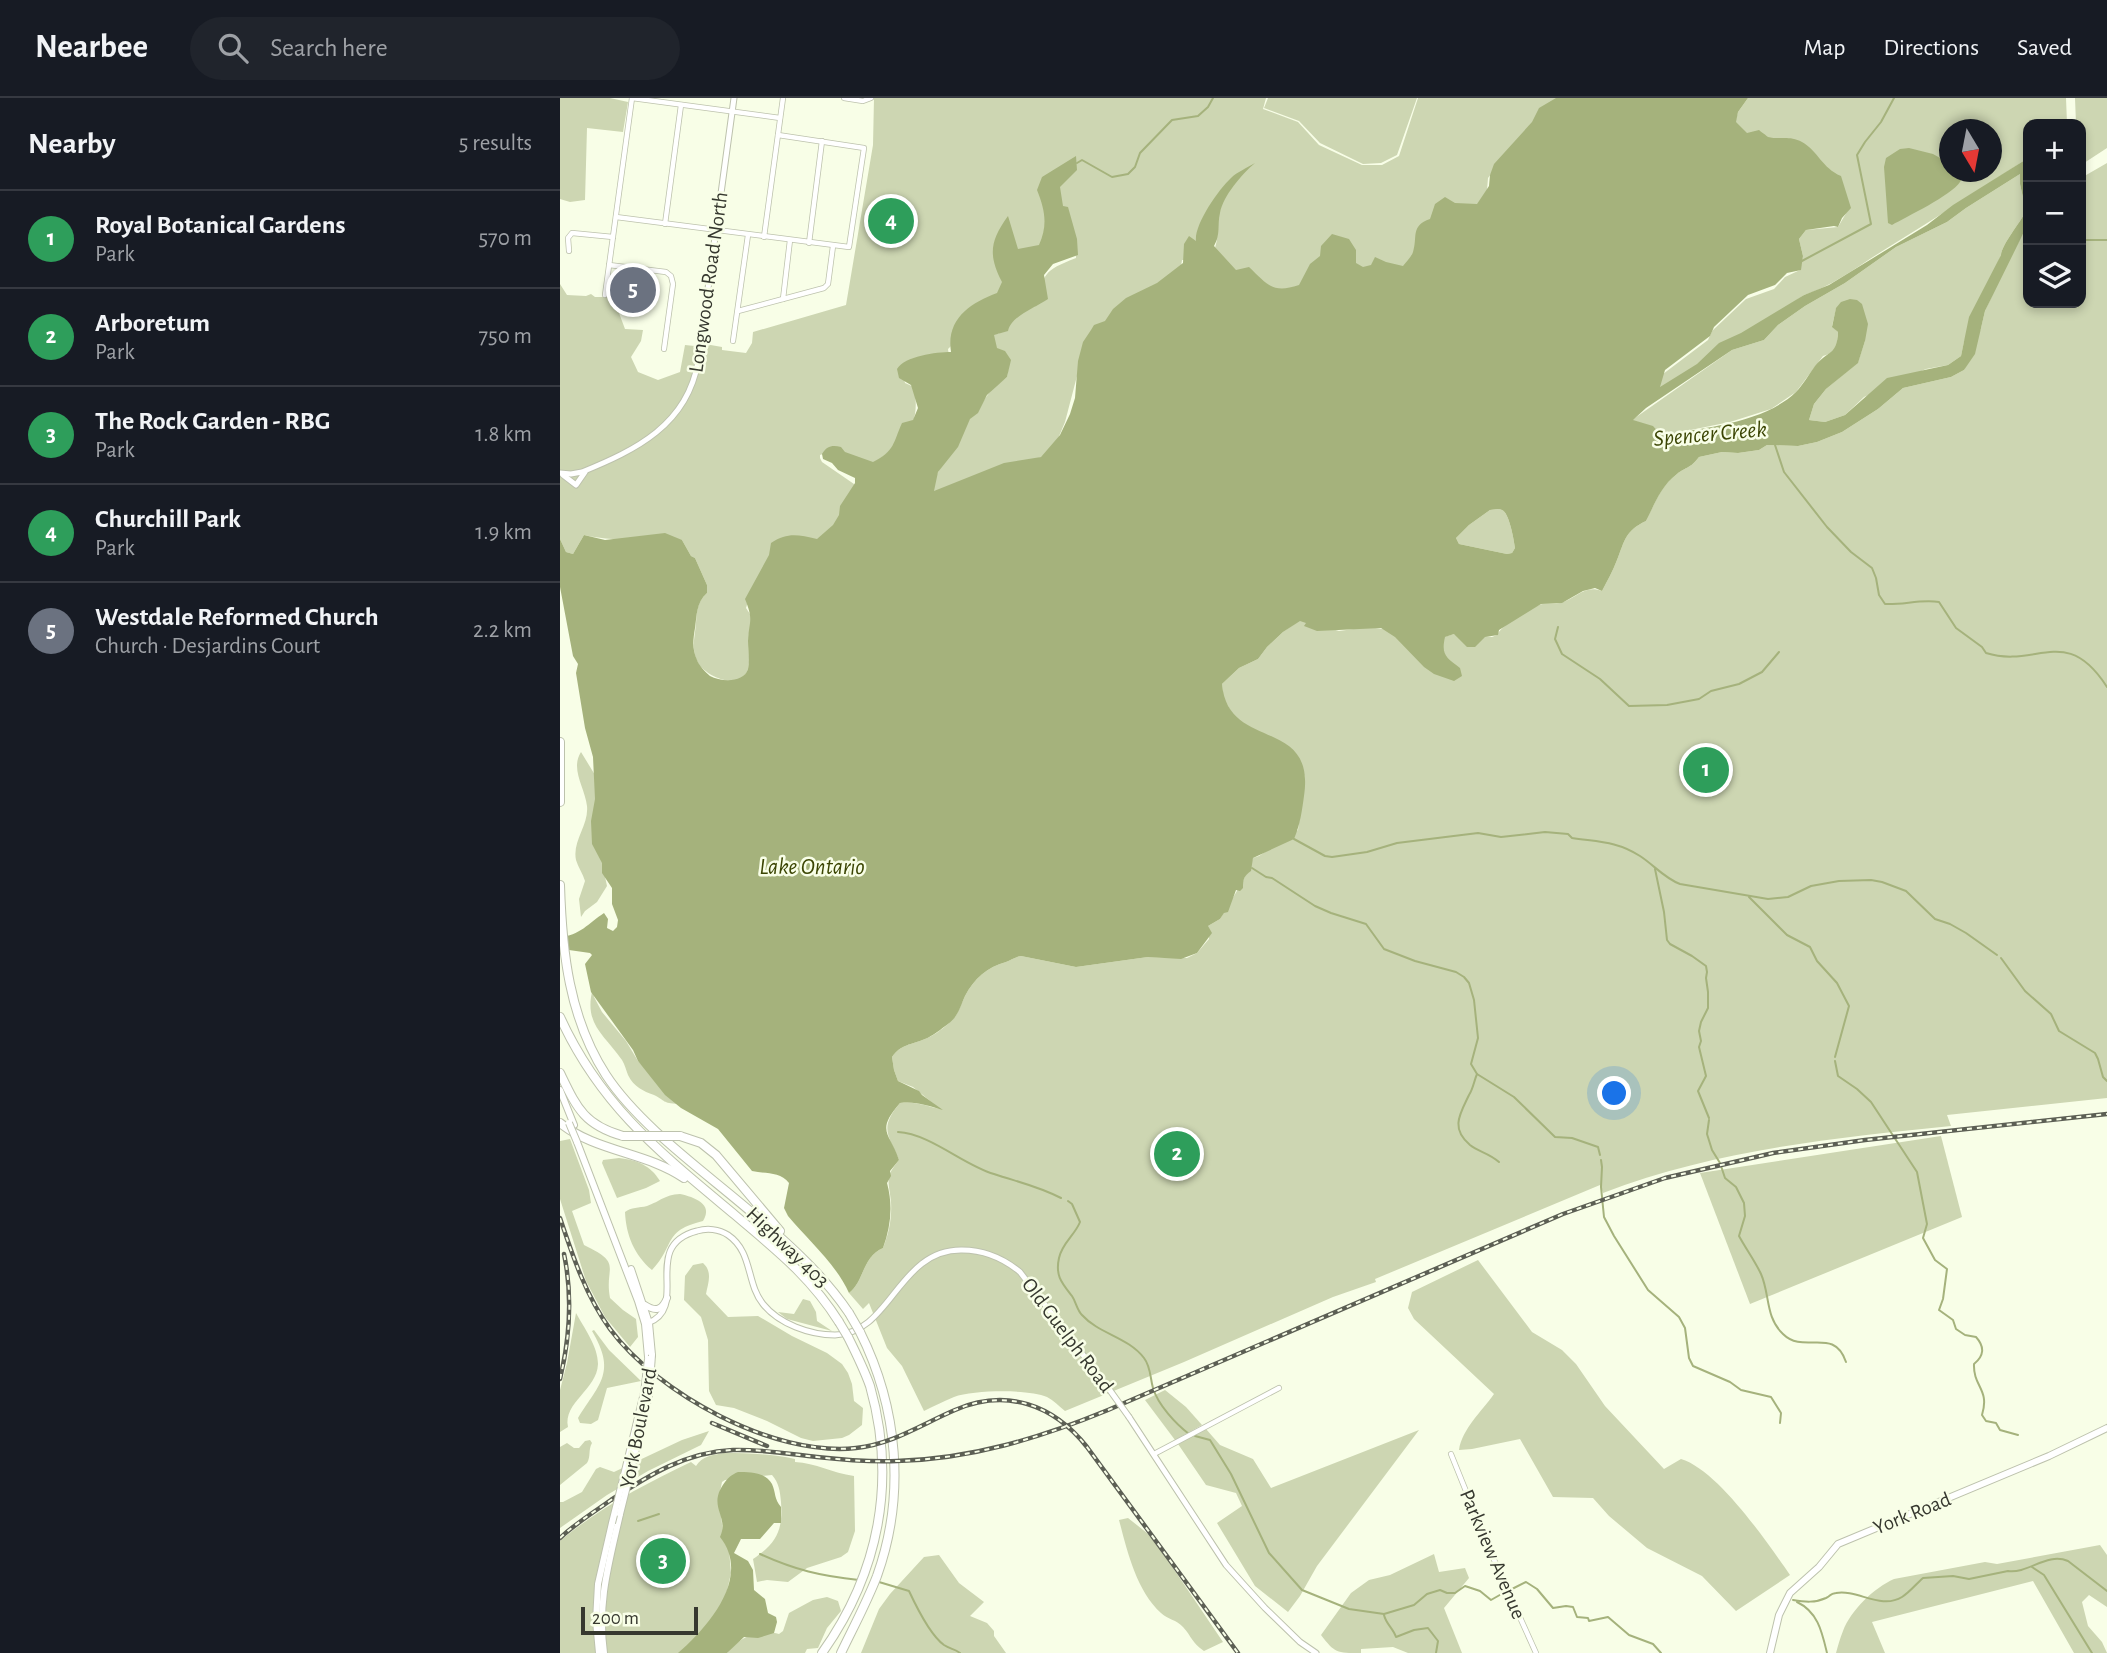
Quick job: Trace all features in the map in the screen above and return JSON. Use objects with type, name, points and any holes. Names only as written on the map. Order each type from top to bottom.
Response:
[{"type":"highway","points":[[560,742],[560,802]]},
{"type":"highway","name":"Highway 403","points":[[560,885],[566,964],[576,1011],[606,1075],[639,1115],[795,1250],[835,1292],[871,1354],[891,1424],[895,1462],[892,1509],[885,1550],[876,1577],[842,1653]]},
{"type":"highway","name":"Highway 403","points":[[560,1017],[582,1061],[624,1116],[656,1148],[810,1281],[848,1337],[869,1384],[877,1416],[884,1471],[879,1521],[862,1580],[846,1614],[824,1650]]},
{"type":"highway","points":[[560,1073],[570,1095],[586,1119],[606,1130],[623,1136],[680,1136],[701,1143],[722,1161],[795,1250]]},
{"type":"highway","points":[[568,1124],[581,1136],[668,1167],[747,1225]]},
{"type":"main road","name":"York Boulevard","points":[[560,1090],[568,1124]]},
{"type":"main road","name":"York Boulevard","points":[[560,1099],[568,1124],[579,1143],[645,1305],[650,1356],[647,1394],[633,1439],[603,1589],[601,1653]]},
{"type":"main road","name":"York Boulevard","points":[[579,1143],[647,1323]]},
{"type":"main road","points":[[645,1305],[653,1310],[658,1309],[664,1305],[667,1298]]},
{"type":"main road","name":"York Road","points":[[1770,1653],[1779,1615],[1790,1593],[1819,1567],[1838,1544],[2049,1456],[2107,1428]]},
{"type":"main road","name":"York Boulevard","points":[[601,1653],[596,1621],[598,1584],[626,1477]]},
{"type":"street","points":[[605,295],[632,98],[780,118]]},
{"type":"street","name":"Longwood Road North","points":[[561,474],[587,470],[655,435],[675,415],[686,398],[696,374],[734,98]]},
{"type":"street","points":[[764,237],[783,98]]},
{"type":"street","points":[[844,98],[869,99]]},
{"type":"street","points":[[665,223],[681,105]]},
{"type":"street","points":[[616,217],[849,247],[863,147],[778,135]]},
{"type":"street","points":[[808,243],[822,141]]},
{"type":"street","points":[[569,251],[568,238],[572,233],[613,237]]},
{"type":"street","points":[[733,341],[748,234]]},
{"type":"street","points":[[782,299],[790,240]]},
{"type":"street","points":[[738,311],[826,287],[833,246]]},
{"type":"street","points":[[609,265],[666,272],[671,276],[673,284],[664,349]]},
{"type":"street","points":[[561,474],[576,485],[587,470]]},
{"type":"street","name":"Old Guelph Road","points":[[667,1298],[666,1264],[670,1251],[678,1241],[701,1229],[724,1232],[740,1245],[755,1290],[774,1316],[820,1334],[837,1335],[861,1326],[879,1311],[916,1267],[933,1255],[958,1250],[981,1251],[1000,1258],[1020,1272],[1054,1314],[1129,1417],[1226,1565],[1265,1608],[1300,1642],[1316,1653]]},
{"type":"street","points":[[647,1323],[657,1320],[664,1313],[667,1298]]},
{"type":"street","points":[[1154,1454],[1279,1388]]},
{"type":"street","name":"Parkview Avenue","points":[[1451,1454],[1491,1553],[1536,1653]]},
{"type":"shaded area","points":[[560,98],[610,98],[628,102],[623,132],[587,128],[585,200],[570,202],[560,199]]},
{"type":"shaded area","points":[[874,98],[1266,98],[1263,109],[1298,122],[1319,145],[1362,165],[1382,165],[1399,156],[1418,98],[1564,98],[1494,170],[1488,178],[1487,190],[1475,208],[1401,270],[1284,293],[1234,274],[1214,252],[1217,240],[1189,260],[1182,260],[1181,267],[1083,353],[1065,422],[1057,441],[1044,456],[942,492],[928,492],[958,432],[992,389],[1007,377],[1009,364],[992,352],[993,334],[1001,332],[1001,329],[1028,308],[1035,307],[1046,275],[1057,266],[1076,258],[1060,204],[1061,169],[1045,248],[1006,292],[948,349],[949,356],[903,374],[905,383],[914,387],[916,402],[915,414],[907,433],[871,466],[831,451],[820,455],[822,462],[854,484],[855,491],[835,530],[750,595],[746,608],[752,617],[747,672],[736,680],[720,679],[700,666],[695,656],[697,611],[707,593],[707,585],[695,558],[682,540],[620,539],[584,535],[573,554],[566,552],[560,539],[560,284],[567,295],[591,294],[595,297],[608,297],[616,305],[625,329],[643,330],[641,341],[631,357],[638,372],[658,380],[680,372],[685,345],[704,347],[705,344],[722,347],[722,350],[746,353],[752,343],[753,332],[846,305],[873,145]]},
{"type":"shaded area","points":[[1268,98],[1417,98],[1397,155],[1381,163],[1363,164],[1320,143],[1299,121],[1264,108]]},
{"type":"shaded area","points":[[1748,98],[2066,98],[2067,119],[2023,119],[2023,161],[2002,175],[2002,119],[1939,119],[1939,182],[1991,182],[1845,275],[1804,295],[1623,417],[1663,374],[1708,340],[1712,331],[1746,299],[1774,289],[1785,277],[1800,270],[1803,256],[1799,239],[1806,230],[1838,227],[1848,210],[1745,137],[1734,126],[1738,112]]},
{"type":"shaded area","points":[[2075,98],[2107,98],[2107,148],[2086,162],[2086,119],[2076,119]]},
{"type":"shaded area","points":[[2107,163],[2107,1098],[1947,1115],[1951,1126],[1819,1141],[1731,1156],[1645,1178],[1603,1193],[1600,1185],[1375,1279],[1376,1282],[1333,1297],[1065,1411],[1054,1401],[1038,1394],[1001,1391],[963,1395],[924,1411],[902,1366],[887,1348],[869,1303],[863,1309],[849,1293],[858,1283],[871,1257],[883,1248],[888,1231],[891,1208],[889,1180],[891,1171],[899,1160],[889,1137],[889,1119],[900,1103],[916,1103],[940,1109],[913,1087],[898,1081],[892,1057],[903,1047],[928,1038],[943,1028],[954,1018],[977,979],[987,970],[1017,957],[1076,967],[1148,957],[1187,958],[1197,953],[1209,939],[1208,926],[1220,919],[1243,881],[1253,858],[1298,830],[1305,776],[1233,715],[1223,697],[1222,684],[1239,668],[1258,659],[1283,632],[1300,620],[1339,631],[1368,627],[1444,637],[1454,634],[1492,637],[1518,616],[1538,605],[1560,603],[1590,589],[1602,591],[1630,532],[1646,521],[1666,484],[1699,457],[1722,452],[1759,450],[1767,445],[1798,446],[1817,442],[1842,432],[1878,409],[1903,388],[1951,377],[1964,370],[1985,311],[2023,234],[2023,308],[2086,308],[2086,175]]},
{"type":"shaded area","points":[[2020,174],[2023,216],[2002,250],[1964,342],[1961,356],[1948,365],[1926,369],[1864,397],[1845,415],[1825,422],[1809,420],[1814,404],[1826,389],[1858,362],[1865,341],[1836,309],[1832,326],[1838,332],[1837,345],[1832,353],[1823,356],[1796,392],[1771,409],[1730,422],[1661,436],[1632,420],[1732,350],[1764,340],[1778,325],[1805,306],[1845,283],[1896,247],[1947,222]]},
{"type":"shaded area","points":[[1500,509],[1505,512],[1515,548],[1512,553],[1459,544],[1456,538],[1490,510]]},
{"type":"shaded area","points":[[581,752],[595,775],[600,853],[607,886],[597,902],[581,917],[579,899],[585,881],[575,853],[586,820],[587,806],[577,765]]},
{"type":"shaded area","points":[[593,988],[594,997],[602,1012],[626,1041],[638,1061],[678,1104],[667,1102],[643,1090],[630,1079],[622,1060],[593,1020]]},
{"type":"shaded area","points":[[1941,1136],[1962,1217],[1750,1304],[1700,1173]]},
{"type":"shaded area","points":[[570,1139],[589,1190],[591,1203],[572,1211],[584,1245],[608,1262],[610,1298],[636,1319],[638,1337],[630,1347],[605,1317],[586,1281],[560,1199],[560,1141]]},
{"type":"shaded area","points":[[619,1158],[642,1164],[660,1181],[617,1198],[602,1163],[603,1160]]},
{"type":"shaded area","points":[[680,1194],[701,1202],[706,1215],[703,1221],[675,1234],[652,1270],[640,1258],[632,1244],[625,1212]]},
{"type":"shaded area","points":[[1478,1260],[1532,1332],[1562,1350],[1576,1364],[1605,1406],[1664,1469],[1681,1459],[1710,1477],[1741,1509],[1790,1575],[1736,1611],[1702,1576],[1647,1548],[1609,1516],[1593,1498],[1553,1497],[1520,1439],[1459,1450],[1468,1428],[1494,1394],[1414,1319],[1408,1308],[1412,1292]]},
{"type":"shaded area","points":[[703,1263],[709,1274],[706,1294],[728,1317],[758,1316],[827,1353],[842,1364],[852,1384],[854,1401],[863,1408],[862,1425],[842,1438],[813,1441],[734,1408],[716,1405],[709,1391],[708,1340],[701,1317],[684,1300],[685,1276],[693,1265]]},
{"type":"shaded area","points":[[803,1299],[810,1301],[817,1321],[832,1331],[787,1319],[778,1312],[794,1314]]},
{"type":"shaded area","points":[[576,1313],[593,1344],[598,1364],[592,1381],[570,1410],[568,1427],[560,1432],[560,1390]]},
{"type":"shaded area","points":[[594,1330],[609,1350],[641,1381],[607,1388],[598,1420],[591,1424],[580,1423],[578,1418],[603,1376],[603,1357],[592,1331]]},
{"type":"shaded area","points":[[1165,1390],[1202,1425],[1175,1440],[1145,1400]]},
{"type":"shaded area","points":[[1206,1429],[1220,1445],[1253,1459],[1271,1488],[1419,1430],[1317,1566],[1288,1612],[1255,1586],[1217,1523],[1242,1506],[1236,1493],[1206,1485],[1178,1444]]},
{"type":"shaded area","points":[[709,1431],[701,1445],[607,1495],[560,1528],[560,1502],[582,1492],[596,1469],[600,1467],[614,1472],[682,1440]]},
{"type":"shaded area","points":[[590,1440],[592,1443],[587,1463],[560,1485],[560,1447],[567,1443],[579,1448],[585,1441]]},
{"type":"shaded area","points":[[724,1453],[786,1457],[795,1459],[795,1462],[854,1476],[855,1531],[848,1552],[841,1557],[807,1568],[788,1582],[757,1582],[753,1559],[773,1541],[781,1520],[779,1487],[772,1475],[725,1480],[722,1482],[719,1497],[731,1573],[726,1595],[711,1625],[679,1653],[560,1653],[560,1541],[606,1507],[640,1488],[691,1462],[696,1466],[705,1458]]},
{"type":"shaded area","points":[[1128,1518],[1152,1537],[1223,1642],[1204,1651],[1194,1643],[1181,1625],[1163,1615],[1152,1604],[1139,1581],[1125,1544],[1119,1520]]},
{"type":"shaded area","points":[[2100,1545],[2107,1555],[2107,1607],[2089,1595],[2082,1602],[2088,1626],[2102,1642],[2107,1653],[2074,1653],[2033,1581],[1872,1622],[1885,1653],[1836,1653],[1847,1623],[1857,1608],[1871,1594],[1894,1579]]},
{"type":"shaded area","points":[[1434,1554],[1439,1572],[1465,1568],[1469,1578],[1444,1608],[1462,1653],[1408,1653],[1393,1647],[1346,1653],[1333,1649],[1321,1635],[1351,1593],[1369,1580],[1390,1575]]},
{"type":"shaded area","points":[[939,1555],[959,1583],[984,1602],[970,1616],[987,1623],[1006,1653],[861,1653],[879,1609],[890,1594],[924,1557]]},
{"type":"shaded area","points":[[827,1597],[838,1601],[841,1611],[827,1628],[818,1648],[807,1649],[805,1653],[727,1653],[737,1643],[757,1633],[779,1634],[783,1631],[789,1613],[813,1600]]},
{"type":"water","name":"Lake Ontario","points":[[1556,98],[1748,98],[1738,112],[1736,122],[1747,133],[1759,130],[1768,137],[1802,142],[1829,169],[1841,176],[1851,208],[1838,227],[1806,230],[1799,239],[1803,256],[1801,270],[1787,273],[1775,285],[1748,295],[1714,327],[1710,336],[1665,370],[1660,387],[1697,364],[1719,343],[1741,333],[1804,295],[1829,285],[1927,225],[1990,182],[2002,182],[2002,174],[2023,161],[2023,198],[2020,174],[1947,222],[1896,247],[1845,283],[1805,306],[1778,325],[1764,340],[1732,350],[1646,408],[1633,420],[1653,426],[1661,435],[1732,422],[1767,411],[1783,402],[1796,392],[1815,366],[1834,349],[1838,332],[1832,327],[1836,308],[1841,302],[1850,299],[1862,304],[1868,324],[1858,363],[1826,389],[1814,404],[1809,420],[1825,422],[1845,415],[1887,378],[1948,365],[1961,356],[1969,317],[2004,245],[2023,216],[2023,234],[1985,311],[1975,354],[1964,370],[1951,377],[1903,388],[1878,409],[1842,432],[1817,442],[1798,446],[1767,445],[1759,450],[1722,452],[1699,457],[1666,484],[1646,521],[1630,532],[1602,591],[1595,588],[1583,591],[1562,603],[1541,604],[1499,630],[1498,635],[1485,637],[1475,647],[1467,647],[1454,634],[1445,637],[1444,652],[1460,668],[1462,676],[1454,681],[1434,674],[1424,667],[1395,637],[1381,628],[1317,631],[1304,626],[1306,623],[1300,621],[1283,632],[1258,659],[1239,668],[1222,684],[1228,705],[1239,719],[1285,743],[1297,754],[1304,771],[1304,796],[1294,839],[1253,858],[1251,871],[1244,878],[1243,888],[1236,890],[1228,912],[1208,926],[1212,933],[1197,953],[1181,959],[1148,957],[1076,967],[1017,957],[987,970],[977,979],[948,1024],[931,1036],[895,1053],[892,1057],[898,1081],[919,1091],[943,1110],[917,1103],[900,1103],[888,1120],[887,1132],[899,1160],[890,1171],[891,1176],[887,1183],[890,1207],[888,1232],[883,1248],[871,1257],[858,1283],[849,1293],[829,1262],[788,1216],[784,1208],[789,1183],[777,1175],[752,1171],[718,1129],[681,1108],[665,1095],[591,992],[585,964],[592,955],[569,950],[560,951],[560,937],[578,932],[604,913],[608,919],[607,928],[613,931],[618,920],[612,904],[612,888],[602,873],[602,863],[592,844],[591,821],[595,799],[593,757],[576,673],[578,664],[573,656],[560,587],[560,539],[566,552],[573,554],[584,535],[605,540],[665,533],[682,540],[695,558],[707,585],[707,593],[698,609],[694,637],[695,656],[710,676],[726,680],[742,677],[746,674],[749,662],[750,616],[745,599],[769,555],[771,543],[793,535],[817,539],[833,525],[839,515],[840,506],[855,483],[855,478],[838,470],[823,459],[822,454],[832,446],[838,446],[845,452],[873,462],[889,450],[902,423],[913,420],[918,408],[911,385],[899,378],[897,369],[914,358],[951,352],[950,340],[956,321],[969,307],[997,293],[1002,282],[994,264],[993,248],[1008,216],[1018,249],[1039,245],[1044,211],[1037,190],[1042,177],[1076,156],[1077,170],[1060,187],[1063,206],[1068,207],[1077,239],[1078,255],[1053,264],[1044,275],[1048,299],[1014,321],[1008,331],[994,335],[997,348],[1005,351],[1011,360],[1007,377],[987,395],[978,413],[970,419],[958,447],[938,472],[934,491],[1004,463],[1041,457],[1060,435],[1070,414],[1083,342],[1094,325],[1105,321],[1113,309],[1126,298],[1157,283],[1183,263],[1184,244],[1189,236],[1196,241],[1196,234],[1208,208],[1226,183],[1239,172],[1255,163],[1239,179],[1222,206],[1214,246],[1236,270],[1249,267],[1271,286],[1290,288],[1299,285],[1310,264],[1320,256],[1321,246],[1332,234],[1349,239],[1356,250],[1356,263],[1363,267],[1371,265],[1375,257],[1403,266],[1412,254],[1417,229],[1430,219],[1435,204],[1445,197],[1455,203],[1477,204],[1489,186],[1494,164],[1532,122],[1539,108]],"holes":[[[1500,509],[1505,512],[1511,527],[1515,548],[1512,553],[1459,544],[1456,538],[1469,525],[1490,510]]]},
{"type":"water","points":[[1909,148],[1933,154],[1939,157],[1939,182],[1959,182],[1939,199],[1892,225],[1888,223],[1884,167],[1886,158],[1900,149]]},
{"type":"water","points":[[738,1472],[766,1477],[772,1484],[781,1507],[781,1523],[774,1523],[760,1539],[741,1539],[734,1553],[748,1561],[753,1570],[754,1590],[765,1599],[768,1613],[776,1617],[774,1633],[758,1638],[744,1637],[727,1653],[678,1653],[702,1630],[729,1584],[729,1552],[720,1537],[722,1523],[718,1498],[725,1482]]},
{"type":"waterway","points":[[1077,163],[1082,160],[1112,177],[1128,174],[1135,167],[1140,153],[1172,120],[1198,116],[1213,98]]},
{"type":"waterway","points":[[1800,262],[1871,224],[1857,155],[1881,122],[1894,98]]},
{"type":"waterway","points":[[2086,240],[2107,240]]},
{"type":"waterway","name":"Spencer Creek","points":[[1775,445],[1784,472],[1827,527],[1851,552],[1872,568],[1879,595],[1885,604],[1939,602],[1956,628],[1986,653],[2021,656],[2064,652],[2078,657],[2092,668],[2107,687]]},
{"type":"waterway","points":[[1558,627],[1555,639],[1562,654],[1600,679],[1629,706],[1667,705],[1699,699],[1711,691],[1739,684],[1762,672],[1779,652]]},
{"type":"waterway","points":[[1294,839],[1332,857],[1367,852],[1397,843],[1478,833],[1501,837],[1545,832],[1568,834],[1572,838],[1607,843],[1632,851],[1680,884],[1768,899],[1788,897],[1811,886],[1839,881],[1871,880],[1906,891],[1935,919],[1966,933],[1997,955]]},
{"type":"waterway","points":[[1252,868],[1315,906],[1366,924],[1384,949],[1464,977],[1469,983],[1474,1000],[1478,1038],[1471,1064],[1477,1074],[1514,1097],[1555,1137],[1572,1138],[1598,1147],[1600,1155]]},
{"type":"waterway","points":[[1655,869],[1667,940],[1706,966],[1708,1008],[1699,1031],[1699,1047],[1706,1076],[1698,1091],[1709,1118]]},
{"type":"waterway","points":[[1749,897],[1787,935],[1810,947],[1817,961],[1837,983],[1849,1006],[1835,1057]]},
{"type":"waterway","points":[[2001,958],[2025,991],[2051,1014],[2059,1031],[2095,1053],[2103,1077],[2107,1081]]},
{"type":"waterway","points":[[1835,1061],[1838,1076],[1871,1102],[1917,1172],[1927,1224],[1923,1238],[1935,1260],[1947,1269],[1939,1310],[1953,1320],[1956,1329],[1965,1335],[1976,1337],[1981,1344],[1981,1355],[1974,1364],[1974,1372],[1984,1399],[1982,1415],[1986,1421],[1996,1423],[2000,1430],[2018,1435]]},
{"type":"waterway","points":[[1477,1074],[1460,1115],[1460,1133],[1470,1145],[1499,1162]]},
{"type":"waterway","points":[[1709,1120],[1707,1134],[1712,1150],[1725,1178],[1736,1187],[1744,1203],[1745,1216],[1739,1236],[1761,1274],[1773,1320],[1791,1340],[1834,1345],[1841,1351],[1846,1362]]},
{"type":"waterway","points":[[898,1132],[923,1138],[982,1170],[1061,1198]]},
{"type":"waterway","points":[[1601,1160],[1604,1217],[1648,1290],[1679,1317],[1685,1328],[1689,1358],[1693,1366],[1730,1382],[1741,1390],[1771,1397],[1781,1413],[1780,1423]]},
{"type":"waterway","points":[[1068,1201],[1080,1222],[1061,1253],[1058,1264],[1060,1279],[1082,1315],[1097,1327],[1130,1345],[1144,1358],[1159,1401],[1173,1420],[1189,1434]]},
{"type":"waterway","points":[[1195,1436],[1210,1440],[1231,1474],[1269,1553],[1302,1590],[1349,1609],[1384,1614],[1414,1605],[1427,1594],[1440,1590],[1455,1593],[1465,1586],[1480,1591],[1491,1600],[1505,1592]]},
{"type":"waterway","points":[[638,1521],[659,1514]]},
{"type":"waterway","points":[[760,1554],[808,1572],[859,1580]]},
{"type":"waterway","points":[[1793,1600],[1814,1601],[1832,1594],[1844,1593],[1877,1600],[1894,1600],[1905,1595],[1923,1578],[1953,1576],[1969,1579],[2015,1571],[2053,1559],[2068,1561],[2107,1591]]},
{"type":"waterway","points":[[2032,1567],[2044,1575],[2092,1653]]},
{"type":"waterway","points":[[879,1582],[909,1591],[934,1634],[944,1645],[960,1653]]},
{"type":"waterway","points":[[1512,1589],[1526,1582],[1537,1589],[1553,1608],[1573,1607],[1577,1617],[1588,1618],[1589,1621],[1608,1617],[1629,1635],[1653,1644],[1661,1653]]},
{"type":"waterway","points":[[1797,1602],[1814,1617],[1821,1630],[1827,1653]]},
{"type":"waterway","points":[[1384,1615],[1396,1637],[1428,1628],[1438,1641],[1436,1653]]},
{"type":"railway","points":[[560,1538],[639,1482],[669,1466],[699,1455],[744,1450],[857,1461],[925,1459],[978,1451],[1057,1430],[1563,1214],[1665,1178],[1773,1153],[1865,1140],[2107,1114]]},
{"type":"railway","points":[[560,1218],[587,1290],[610,1329],[631,1353],[687,1398],[755,1431],[790,1442],[824,1448],[856,1448],[882,1442],[955,1410],[992,1400],[1027,1404],[1059,1420],[1087,1447],[1238,1653]]},
{"type":"railway","points":[[560,1379],[569,1317],[569,1286],[564,1254]]},
{"type":"railway","points":[[712,1423],[767,1446]]},
{"type":"place","name":"Churchill Park","points":[[891,221]]},
{"type":"place","name":"Westdale Reformed Church","points":[[633,290]]},
{"type":"place","name":"Royal Botanical Gardens","points":[[1706,770]]},
{"type":"place","name":"Arboretum","points":[[1177,1154]]},
{"type":"place","name":"The Rock Garden - RBG","points":[[663,1561]]}]
